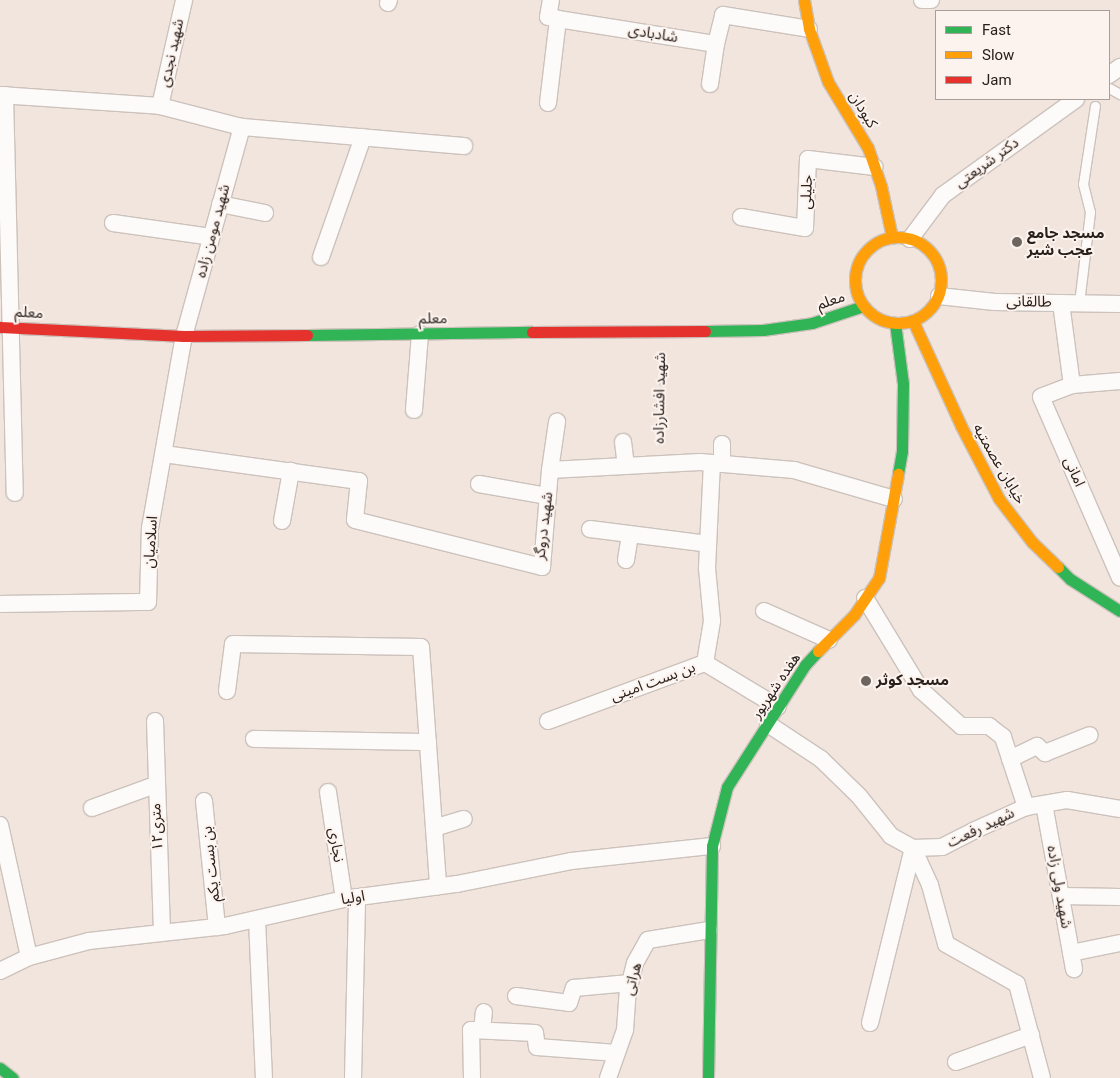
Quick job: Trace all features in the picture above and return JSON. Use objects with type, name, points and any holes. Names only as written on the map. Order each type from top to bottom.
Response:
[{"type":"main road","name":"کبودان","points":[[804,0],[809,29],[828,82],[868,148],[875,167],[892,237]]},
{"type":"main road","points":[[892,237],[910,239],[923,245],[934,255],[941,275],[938,296],[924,315],[913,321],[895,323],[883,321],[872,315],[863,306],[856,292],[855,278],[858,263],[866,251],[878,242],[892,237]]},
{"type":"main road","name":"معلم","points":[[5,327],[184,336],[763,330],[812,323],[863,306]]},
{"type":"main road","name":"خیابان عصمتیه","points":[[913,321],[961,426],[999,499],[1032,542],[1070,579],[1120,612]]},
{"type":"main road","name":"هفده شهریور","points":[[708,1078],[709,930],[712,846],[728,787],[805,665],[854,615],[879,578],[902,450],[903,384],[895,323]]},
{"type":"main road","points":[[0,1068],[13,1078]]},
{"type":"street","name":"شهید نجدی","points":[[160,106],[184,0]]},
{"type":"street","points":[[548,103],[558,19],[548,17],[551,0]]},
{"type":"street","points":[[922,0],[931,0]]},
{"type":"street","points":[[710,84],[716,44],[723,15],[809,29]]},
{"type":"street","name":"شادبادی","points":[[558,19],[716,44]]},
{"type":"street","points":[[15,493],[5,327],[2,95],[160,106],[242,126],[464,146]]},
{"type":"street","name":"دکتر شریعتی","points":[[910,239],[943,195],[1075,100]]},
{"type":"street","name":"شهید مومن زاده","points":[[184,336],[242,126]]},
{"type":"street","points":[[321,257],[363,137]]},
{"type":"street","name":"جلیلی","points":[[741,217],[805,228],[808,159],[875,167]]},
{"type":"street","points":[[220,204],[265,213]]},
{"type":"street","points":[[113,223],[211,237]]},
{"type":"street","name":"طالقانی","points":[[938,296],[995,302],[1120,304]]},
{"type":"street","points":[[1061,303],[1072,385]]},
{"type":"street","points":[[414,410],[420,334]]},
{"type":"street","name":"اسلامیان","points":[[0,604],[148,602],[150,528],[184,336]]},
{"type":"street","name":"امانی","points":[[1120,381],[1072,385],[1041,397],[1120,578]]},
{"type":"street","name":"شهید دروگر","points":[[164,454],[359,481],[355,520],[542,566],[550,470],[557,422]]},
{"type":"street","points":[[623,442],[626,466]]},
{"type":"street","points":[[705,663],[712,621],[707,568],[708,544],[717,463],[722,444]]},
{"type":"street","points":[[550,470],[717,463],[794,470],[894,499]]},
{"type":"street","points":[[282,521],[291,472]]},
{"type":"street","points":[[479,484],[548,496]]},
{"type":"street","points":[[590,529],[708,544]]},
{"type":"street","points":[[626,560],[630,534]]},
{"type":"street","points":[[866,598],[921,690],[960,726],[989,726],[1003,737],[1026,807]]},
{"type":"street","points":[[764,611],[829,640]]},
{"type":"street","points":[[227,691],[233,644],[420,647],[438,886]]},
{"type":"street","name":"بن بست امینی","points":[[548,721],[705,663],[778,707]]},
{"type":"street","name":"۱۲متری","points":[[155,721],[162,933]]},
{"type":"street","points":[[768,724],[821,759],[859,796],[891,836],[913,848],[930,885],[946,944],[1017,984],[1042,1078]]},
{"type":"street","points":[[1010,758],[1037,746],[1045,753],[1090,735]]},
{"type":"street","points":[[254,739],[428,742]]},
{"type":"street","points":[[92,808],[156,786]]},
{"type":"street","name":"نجاری","points":[[328,792],[351,898],[353,1078]]},
{"type":"street","name":"شهید رفعت","points":[[913,848],[942,847],[972,831],[1026,807],[1067,800],[1120,809]]},
{"type":"street","name":"بن بست یکم","points":[[204,801],[217,927]]},
{"type":"street","name":"شهید ولی زاده","points":[[1044,804],[1062,896],[1072,961],[1120,944]]},
{"type":"street","points":[[434,828],[464,819]]},
{"type":"street","points":[[0,825],[29,957]]},
{"type":"street","name":"اولیا","points":[[0,971],[29,957],[89,941],[217,927],[351,898],[438,886],[571,861],[712,846]]},
{"type":"street","points":[[870,1023],[913,848]]},
{"type":"street","points":[[1062,896],[1120,897]]},
{"type":"street","points":[[257,919],[264,1078]]},
{"type":"street","name":"هراتی","points":[[608,1078],[625,1030],[630,983],[635,963],[648,940],[709,930]]},
{"type":"street","points":[[516,996],[569,1003],[574,988],[630,983]]},
{"type":"street","points":[[482,1030],[484,1012]]},
{"type":"street","points":[[472,1078],[471,1030],[535,1033],[537,1047],[617,1053]]},
{"type":"street","points":[[956,1062],[1031,1035]]},
{"type":"lane","points":[[1079,303],[1090,212],[1083,184],[1095,106]]},
{"type":"path","name":"شهید افشارزاده","points":[[658,464],[662,373],[660,331]]},
{"type":"traffic: fast","points":[[705,331],[763,330],[812,323],[863,306]]},
{"type":"traffic: fast","points":[[895,323],[903,384],[902,451],[898,474]]},
{"type":"traffic: fast","points":[[307,335],[532,332]]},
{"type":"traffic: fast","points":[[1058,567],[1070,579],[1120,611]]},
{"type":"traffic: fast","points":[[708,1078],[712,846],[727,787],[805,665],[818,651]]},
{"type":"traffic: fast","points":[[0,1068],[13,1078]]},
{"type":"traffic: slow","points":[[804,0],[809,29],[828,82],[868,148],[881,186],[892,237]]},
{"type":"traffic: slow","points":[[898,237],[914,240],[922,244],[934,256],[938,264],[941,280],[938,296],[934,304],[922,316],[914,320],[898,323],[882,320],[874,316],[862,304],[858,296],[855,280],[858,264],[862,256],[874,244],[882,240],[898,237]]},
{"type":"traffic: slow","points":[[913,321],[961,426],[999,499],[1032,542],[1058,567]]},
{"type":"traffic: slow","points":[[818,651],[854,615],[879,578],[898,474]]},
{"type":"traffic: jam","points":[[0,327],[184,336],[307,335]]},
{"type":"traffic: jam","points":[[532,332],[705,331]]},
{"type":"place","name":"مسجد جامع عجب شیر","points":[[1017,242]]},
{"type":"place","name":"مسجد کوثر","points":[[866,681]]}]
